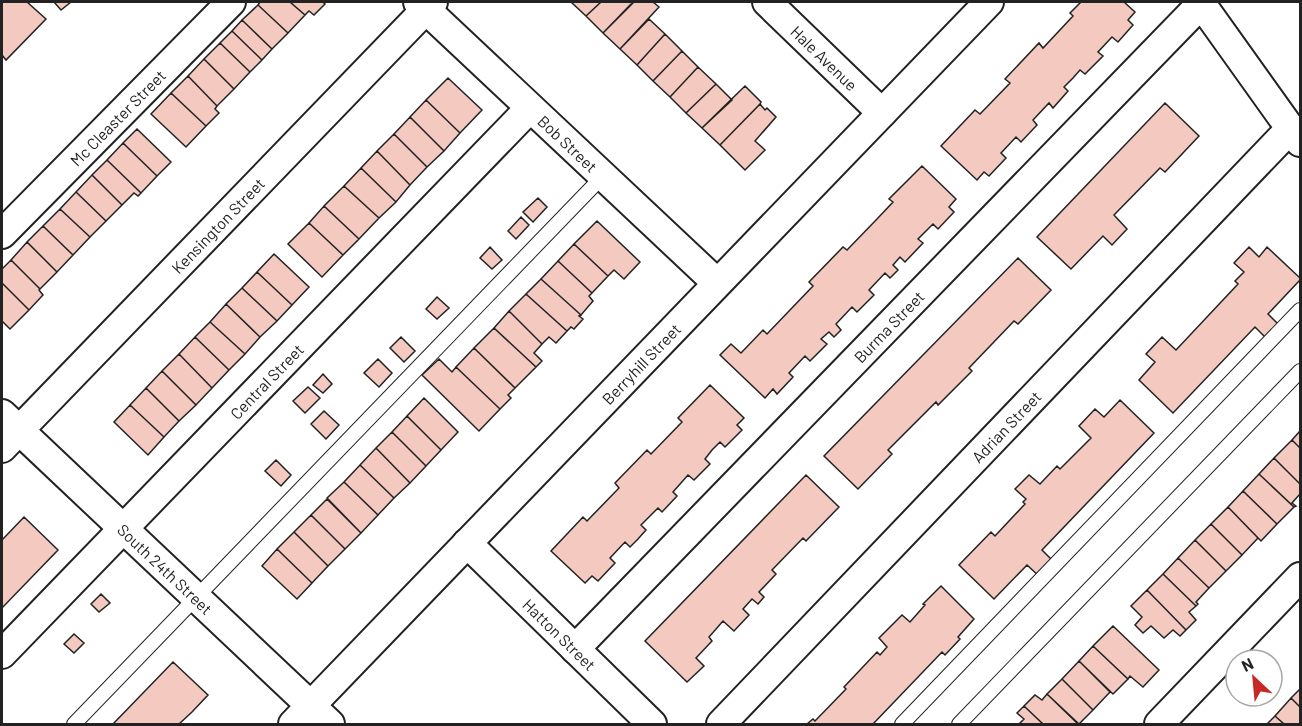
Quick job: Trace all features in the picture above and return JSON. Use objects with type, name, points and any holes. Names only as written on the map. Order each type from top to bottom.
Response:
[{"type":"street","name":"Mc Cleaster Street","points":[[2,234],[231,2]]},
{"type":"street","name":"Hale Avenue","points":[[767,2],[882,113]]},
{"type":"street","name":"Berryhill Street","points":[[311,718],[467,543],[989,2]]},
{"type":"street","points":[[1201,3],[1296,135]]},
{"type":"street","name":"Burma Street","points":[[575,649],[1201,3]]},
{"type":"street","name":"Bob Street","points":[[426,4],[530,108],[717,283]]},
{"type":"street","name":"Kensington Street","points":[[7,431],[426,4]]},
{"type":"street","name":"Central Street","points":[[2,654],[530,108]]},
{"type":"street","name":"Adrian Street","points":[[721,724],[1296,135]]},
{"type":"street","name":"South 24th Street","points":[[7,431],[124,528],[196,598],[311,718]]},
{"type":"street","name":"Hatton Street","points":[[467,543],[652,724]]},
{"type":"street","points":[[1159,724],[1300,577]]},
{"type":"lane","points":[[74,724],[603,176]]},
{"type":"lane","points":[[902,724],[1300,310]]},
{"type":"lane","points":[[959,724],[1300,371]]},
{"type":"building","points":[[2,2],[27,2],[46,19],[6,60],[2,55]]},
{"type":"building","points":[[54,2],[71,2],[61,10]]},
{"type":"building","points":[[260,2],[290,2],[305,15],[288,33],[258,5]]},
{"type":"building","points":[[290,2],[323,2],[325,4],[314,15],[309,11],[305,15]]},
{"type":"building","points":[[571,2],[601,2],[586,16]]},
{"type":"building","points":[[601,2],[632,3],[603,33],[586,16]]},
{"type":"building","points":[[634,2],[653,2],[659,7],[620,49],[603,33]]},
{"type":"building","points":[[1081,2],[1124,2],[1135,12],[1128,20],[1133,25],[1118,42],[1112,37],[1098,52],[1103,56],[1085,74],[1080,70],[1064,87],[1068,91],[1053,108],[1049,103],[1033,120],[1037,125],[1021,142],[1016,137],[1001,153],[1006,158],[989,176],[984,172],[977,180],[941,146],[975,110],[980,114],[1010,83],[1005,79],[1039,43],[1043,48],[1073,16],[1070,13]]},
{"type":"building","points":[[258,5],[288,33],[272,49],[242,20]]},
{"type":"building","points":[[649,19],[665,34],[637,65],[620,49]]},
{"type":"building","points":[[242,20],[272,49],[262,60],[232,31]]},
{"type":"building","points":[[232,31],[262,60],[250,72],[220,43]]},
{"type":"building","points":[[665,34],[682,51],[653,81],[637,65]]},
{"type":"building","points":[[220,43],[250,72],[234,89],[204,59]]},
{"type":"building","points":[[682,51],[698,67],[670,97],[653,81]]},
{"type":"building","points":[[204,59],[234,89],[217,106],[188,76]]},
{"type":"building","points":[[698,67],[716,84],[686,113],[670,97]]},
{"type":"building","points":[[188,76],[217,106],[215,109],[219,113],[206,126],[171,93]]},
{"type":"building","points":[[448,78],[482,110],[460,133],[426,100]]},
{"type":"building","points":[[716,84],[732,100],[702,128],[686,113]]},
{"type":"building","points":[[745,86],[761,102],[720,145],[702,128]]},
{"type":"building","points":[[171,93],[206,126],[186,147],[151,114]]},
{"type":"building","points":[[426,100],[460,133],[444,151],[410,117]]},
{"type":"building","points":[[1165,103],[1199,136],[1165,172],[1160,168],[1114,215],[1127,229],[1112,245],[1103,236],[1071,269],[1037,237]]},
{"type":"building","points":[[760,104],[776,117],[755,141],[765,150],[745,170],[720,145]]},
{"type":"building","points":[[410,117],[444,151],[427,167],[394,134]]},
{"type":"building","points":[[137,129],[171,162],[157,176],[123,143]]},
{"type":"building","points":[[394,134],[427,167],[410,185],[377,151]]},
{"type":"building","points":[[123,143],[157,176],[141,193],[107,160]]},
{"type":"building","points":[[377,151],[410,185],[396,202],[361,168]]},
{"type":"building","points":[[107,160],[141,193],[138,196],[134,193],[122,205],[92,175]]},
{"type":"building","points":[[922,166],[956,199],[949,207],[954,212],[938,229],[933,224],[918,239],[923,243],[905,262],[900,257],[893,265],[898,270],[890,278],[885,273],[869,290],[874,295],[857,312],[852,307],[836,324],[841,330],[834,337],[829,332],[821,339],[827,344],[810,361],[805,356],[789,373],[793,377],[777,394],[773,389],[765,398],[720,355],[731,344],[741,353],[763,330],[767,334],[813,286],[809,282],[843,247],[847,250],[893,202],[889,199]]},
{"type":"building","points":[[361,168],[396,202],[379,218],[344,186]]},
{"type":"building","points":[[92,175],[122,205],[106,221],[76,192]]},
{"type":"building","points":[[344,186],[379,218],[359,239],[324,206]]},
{"type":"building","points":[[76,192],[106,221],[90,237],[60,209]]},
{"type":"building","points":[[538,198],[547,207],[533,222],[523,212]]},
{"type":"building","points":[[324,206],[359,239],[343,255],[309,223]]},
{"type":"building","points":[[60,209],[90,237],[73,255],[43,226]]},
{"type":"building","points":[[521,217],[529,225],[516,239],[508,231]]},
{"type":"building","points":[[597,221],[640,262],[624,279],[614,270],[608,276],[574,244]]},
{"type":"building","points":[[309,223],[343,255],[322,277],[288,244]]},
{"type":"building","points":[[43,226],[73,255],[57,272],[27,242]]},
{"type":"building","points":[[27,242],[57,272],[40,289],[11,260]]},
{"type":"building","points":[[574,244],[608,276],[592,293],[558,261]]},
{"type":"building","points":[[490,247],[502,260],[492,269],[480,258]]},
{"type":"building","points":[[1249,247],[1259,257],[1267,247],[1300,278],[1268,314],[1282,328],[1269,341],[1255,327],[1173,413],[1139,380],[1155,362],[1146,354],[1162,337],[1176,350],[1238,284],[1235,281],[1244,272],[1234,263]]},
{"type":"building","points":[[274,254],[309,287],[292,305],[257,272]]},
{"type":"building","points":[[1018,258],[1051,290],[1018,324],[1014,321],[969,368],[972,371],[938,405],[936,402],[888,450],[892,454],[858,489],[824,456]]},
{"type":"building","points":[[11,260],[40,289],[43,295],[29,310],[2,283],[2,269]]},
{"type":"building","points":[[558,261],[592,293],[589,296],[593,301],[581,315],[541,279]]},
{"type":"building","points":[[257,272],[292,305],[277,321],[242,288]]},
{"type":"building","points":[[541,279],[581,315],[579,316],[583,319],[574,329],[571,327],[567,331],[526,294]]},
{"type":"building","points":[[2,283],[29,310],[10,329],[2,321]]},
{"type":"building","points":[[242,288],[277,321],[260,337],[226,304]]},
{"type":"building","points":[[526,294],[567,331],[556,343],[549,337],[542,344],[509,311]]},
{"type":"building","points":[[437,297],[449,308],[437,319],[426,309]]},
{"type":"building","points":[[226,304],[260,337],[245,354],[210,322]]},
{"type":"building","points":[[509,311],[542,344],[534,353],[542,361],[536,367],[494,328]]},
{"type":"building","points":[[210,322],[245,354],[229,370],[195,337]]},
{"type":"building","points":[[494,328],[536,367],[515,388],[474,348]]},
{"type":"building","points":[[195,337],[229,370],[212,388],[179,354]]},
{"type":"building","points":[[401,337],[415,351],[404,362],[390,348]]},
{"type":"building","points":[[474,348],[515,388],[508,395],[511,398],[500,409],[456,367]]},
{"type":"building","points":[[179,354],[212,388],[196,405],[162,371]]},
{"type":"building","points":[[378,359],[392,373],[379,387],[364,373]]},
{"type":"building","points":[[439,359],[452,372],[456,367],[500,409],[479,431],[422,375]]},
{"type":"building","points":[[162,371],[196,405],[179,421],[146,388]]},
{"type":"building","points":[[323,374],[332,384],[323,393],[313,385]]},
{"type":"building","points":[[710,385],[744,418],[737,425],[742,430],[725,447],[720,442],[712,450],[705,459],[710,464],[694,480],[688,475],[673,492],[677,496],[662,512],[658,508],[641,525],[646,530],[638,539],[630,547],[625,542],[610,558],[615,563],[598,581],[592,576],[585,583],[551,551],[583,517],[587,521],[619,488],[615,483],[647,450],[651,454],[682,422],[678,418]]},
{"type":"building","points":[[308,387],[320,398],[305,413],[293,401]]},
{"type":"building","points":[[146,388],[179,421],[164,437],[130,405]]},
{"type":"building","points":[[424,398],[458,432],[441,450],[407,416]]},
{"type":"building","points":[[1120,400],[1154,433],[1042,550],[1054,562],[1040,577],[1027,565],[994,599],[959,565],[991,532],[995,536],[1025,504],[1023,502],[1026,499],[1015,489],[1029,475],[1040,484],[1057,466],[1060,469],[1091,438],[1079,426],[1095,409],[1104,417]]},
{"type":"building","points":[[130,405],[164,437],[148,455],[114,422]]},
{"type":"building","points":[[324,411],[339,425],[326,439],[311,424]]},
{"type":"building","points":[[407,416],[441,450],[426,466],[392,432]]},
{"type":"building","points":[[1300,431],[1300,448],[1292,440]]},
{"type":"building","points":[[392,432],[426,466],[410,483],[376,448]]},
{"type":"building","points":[[1292,440],[1300,448],[1300,484],[1274,458]]},
{"type":"building","points":[[376,448],[410,483],[394,498],[360,465]]},
{"type":"building","points":[[1274,458],[1300,484],[1300,494],[1292,503],[1296,506],[1294,507],[1259,474]]},
{"type":"building","points":[[276,460],[291,475],[281,486],[265,471]]},
{"type":"building","points":[[360,465],[394,498],[378,515],[344,482]]},
{"type":"building","points":[[1259,474],[1294,507],[1277,524],[1243,491]]},
{"type":"building","points":[[806,475],[839,507],[806,541],[803,538],[772,570],[776,574],[759,592],[764,597],[758,604],[752,599],[743,609],[749,615],[734,631],[723,621],[709,637],[712,641],[696,658],[704,666],[687,682],[645,641]]},
{"type":"building","points":[[344,482],[378,515],[361,533],[327,498]]},
{"type":"building","points":[[1243,491],[1277,524],[1261,541],[1228,507]]},
{"type":"building","points":[[327,499],[361,533],[345,549],[311,515]]},
{"type":"building","points":[[1228,507],[1258,538],[1242,555],[1211,524]]},
{"type":"building","points":[[311,515],[345,549],[328,566],[294,532]]},
{"type":"building","points":[[24,517],[58,550],[2,608],[2,540]]},
{"type":"building","points":[[1211,524],[1242,555],[1226,571],[1195,540]]},
{"type":"building","points":[[294,532],[328,566],[312,583],[277,549]]},
{"type":"building","points":[[1195,540],[1226,571],[1209,588],[1178,558]]},
{"type":"building","points":[[277,549],[312,583],[297,599],[262,566]]},
{"type":"building","points":[[1178,558],[1209,588],[1196,602],[1198,604],[1196,606],[1163,574]]},
{"type":"building","points":[[1163,574],[1196,606],[1189,612],[1196,620],[1186,630],[1147,590]]},
{"type":"building","points":[[941,586],[974,619],[945,655],[942,652],[873,724],[807,724],[813,719],[815,721],[877,652],[880,655],[887,647],[879,638],[902,615],[910,622],[925,605],[923,604]]},
{"type":"building","points":[[1147,590],[1186,630],[1180,636],[1173,630],[1164,638],[1151,626],[1143,633],[1135,625],[1142,617],[1131,606]]},
{"type":"building","points":[[101,594],[110,603],[99,612],[91,604]]},
{"type":"building","points":[[1113,626],[1159,670],[1143,687],[1130,676],[1128,679],[1093,646]]},
{"type":"building","points":[[74,634],[84,643],[74,653],[64,644]]},
{"type":"building","points":[[1093,646],[1128,679],[1113,694],[1079,661]]},
{"type":"building","points":[[1079,661],[1110,692],[1093,710],[1062,679]]},
{"type":"building","points":[[173,662],[208,695],[192,712],[179,724],[113,724]]},
{"type":"building","points":[[1062,679],[1093,710],[1079,724],[1047,694]]},
{"type":"building","points":[[1300,689],[1300,707],[1291,698]]},
{"type":"building","points":[[1047,694],[1078,724],[1043,724],[1024,706],[1035,695],[1042,700]]},
{"type":"building","points":[[1291,698],[1300,707],[1300,724],[1284,724],[1275,716]]},
{"type":"building","points":[[1024,706],[1043,724],[1019,724],[1024,719],[1017,713]]},
{"type":"building","points":[[1275,716],[1284,724],[1267,724]]}]
